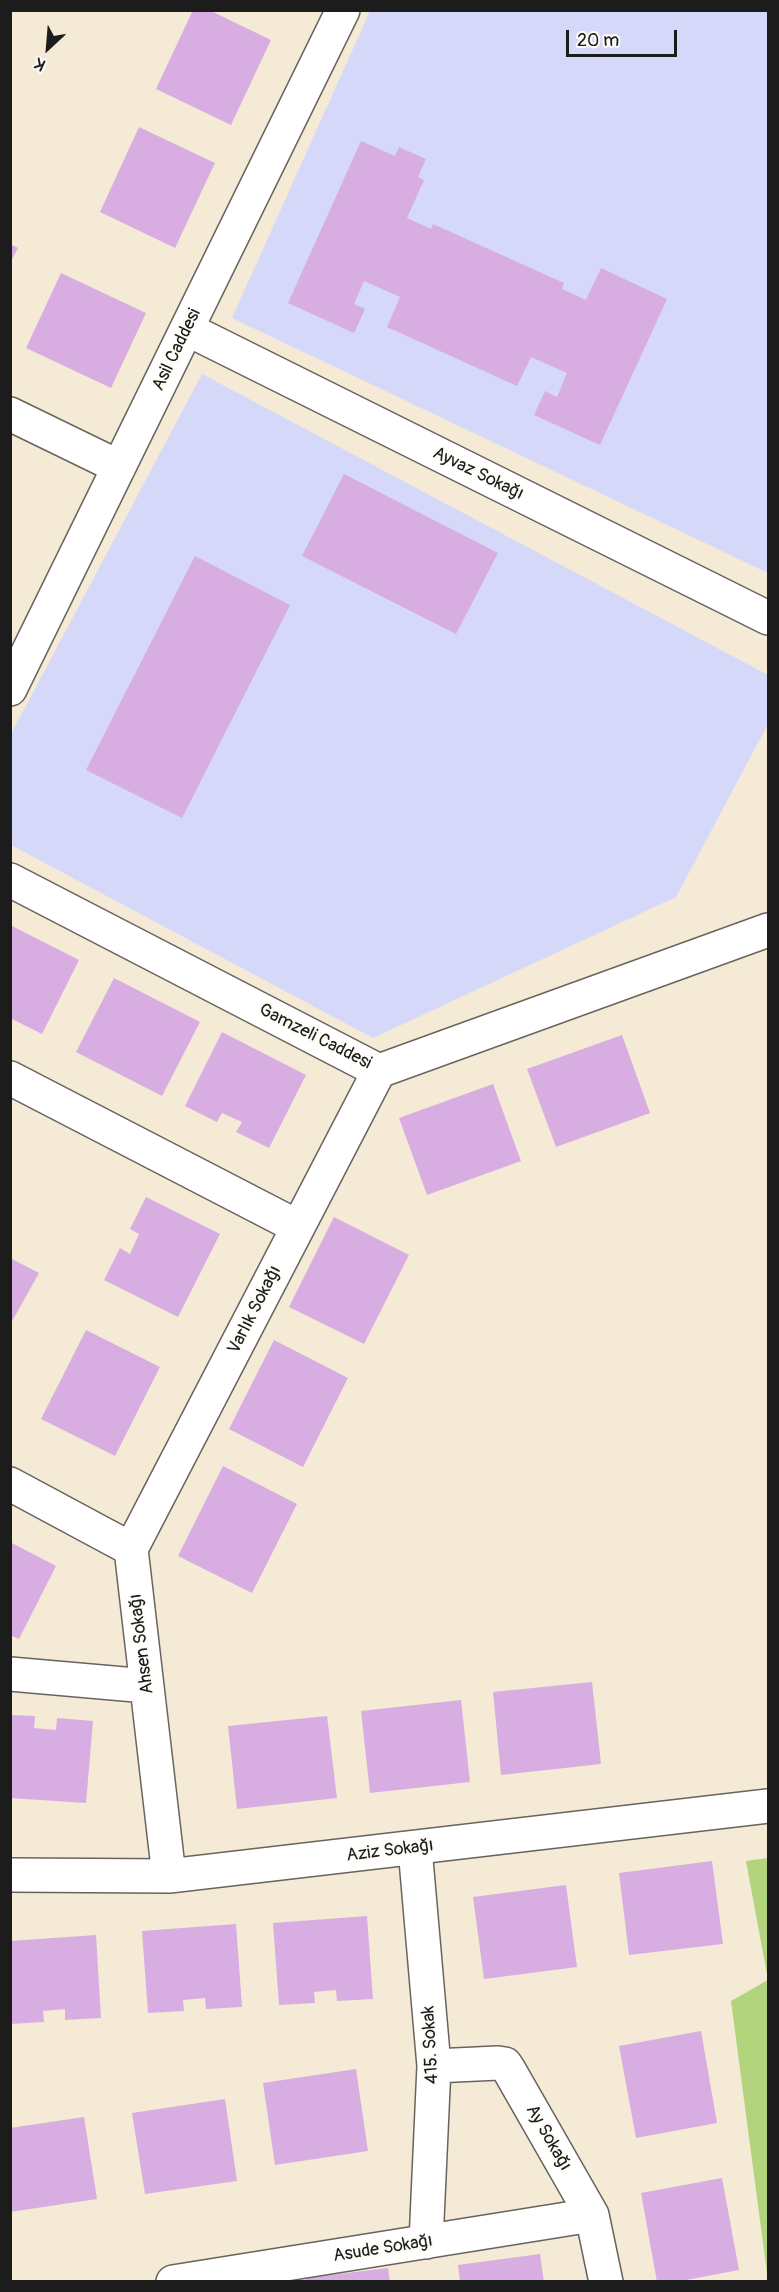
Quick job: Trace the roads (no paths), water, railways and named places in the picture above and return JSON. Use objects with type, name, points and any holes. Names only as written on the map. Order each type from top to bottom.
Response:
[{"type":"street","name":"Asil Caddesi","points":[[10,689],[187,329],[339,12]]},
{"type":"street","name":"Ayvaz Sokağı","points":[[187,329],[768,618]]},
{"type":"street","points":[[10,414],[119,467]]},
{"type":"street","name":"Gamzeli Caddesi","points":[[10,880],[379,1071],[768,930]]},
{"type":"street","name":"Varlık Sokağı","points":[[131,1549],[379,1071]]},
{"type":"street","points":[[10,1078],[298,1227]]},
{"type":"street","points":[[10,1484],[131,1549]]},
{"type":"street","name":"Ahsen Sokağı","points":[[131,1549],[169,1876]]},
{"type":"street","points":[[10,1674],[147,1686]]},
{"type":"street","name":"Aziz Sokağı","points":[[10,1875],[169,1876],[768,1806]]},
{"type":"street","name":"415. Sokak","points":[[415,1848],[434,2066],[426,2242]]},
{"type":"street","name":"Ay Sokağı","points":[[434,2066],[505,2064],[592,2215],[606,2282]]},
{"type":"street","name":"Asude Sokağı","points":[[173,2282],[244,2276],[426,2242],[592,2215]]}]
